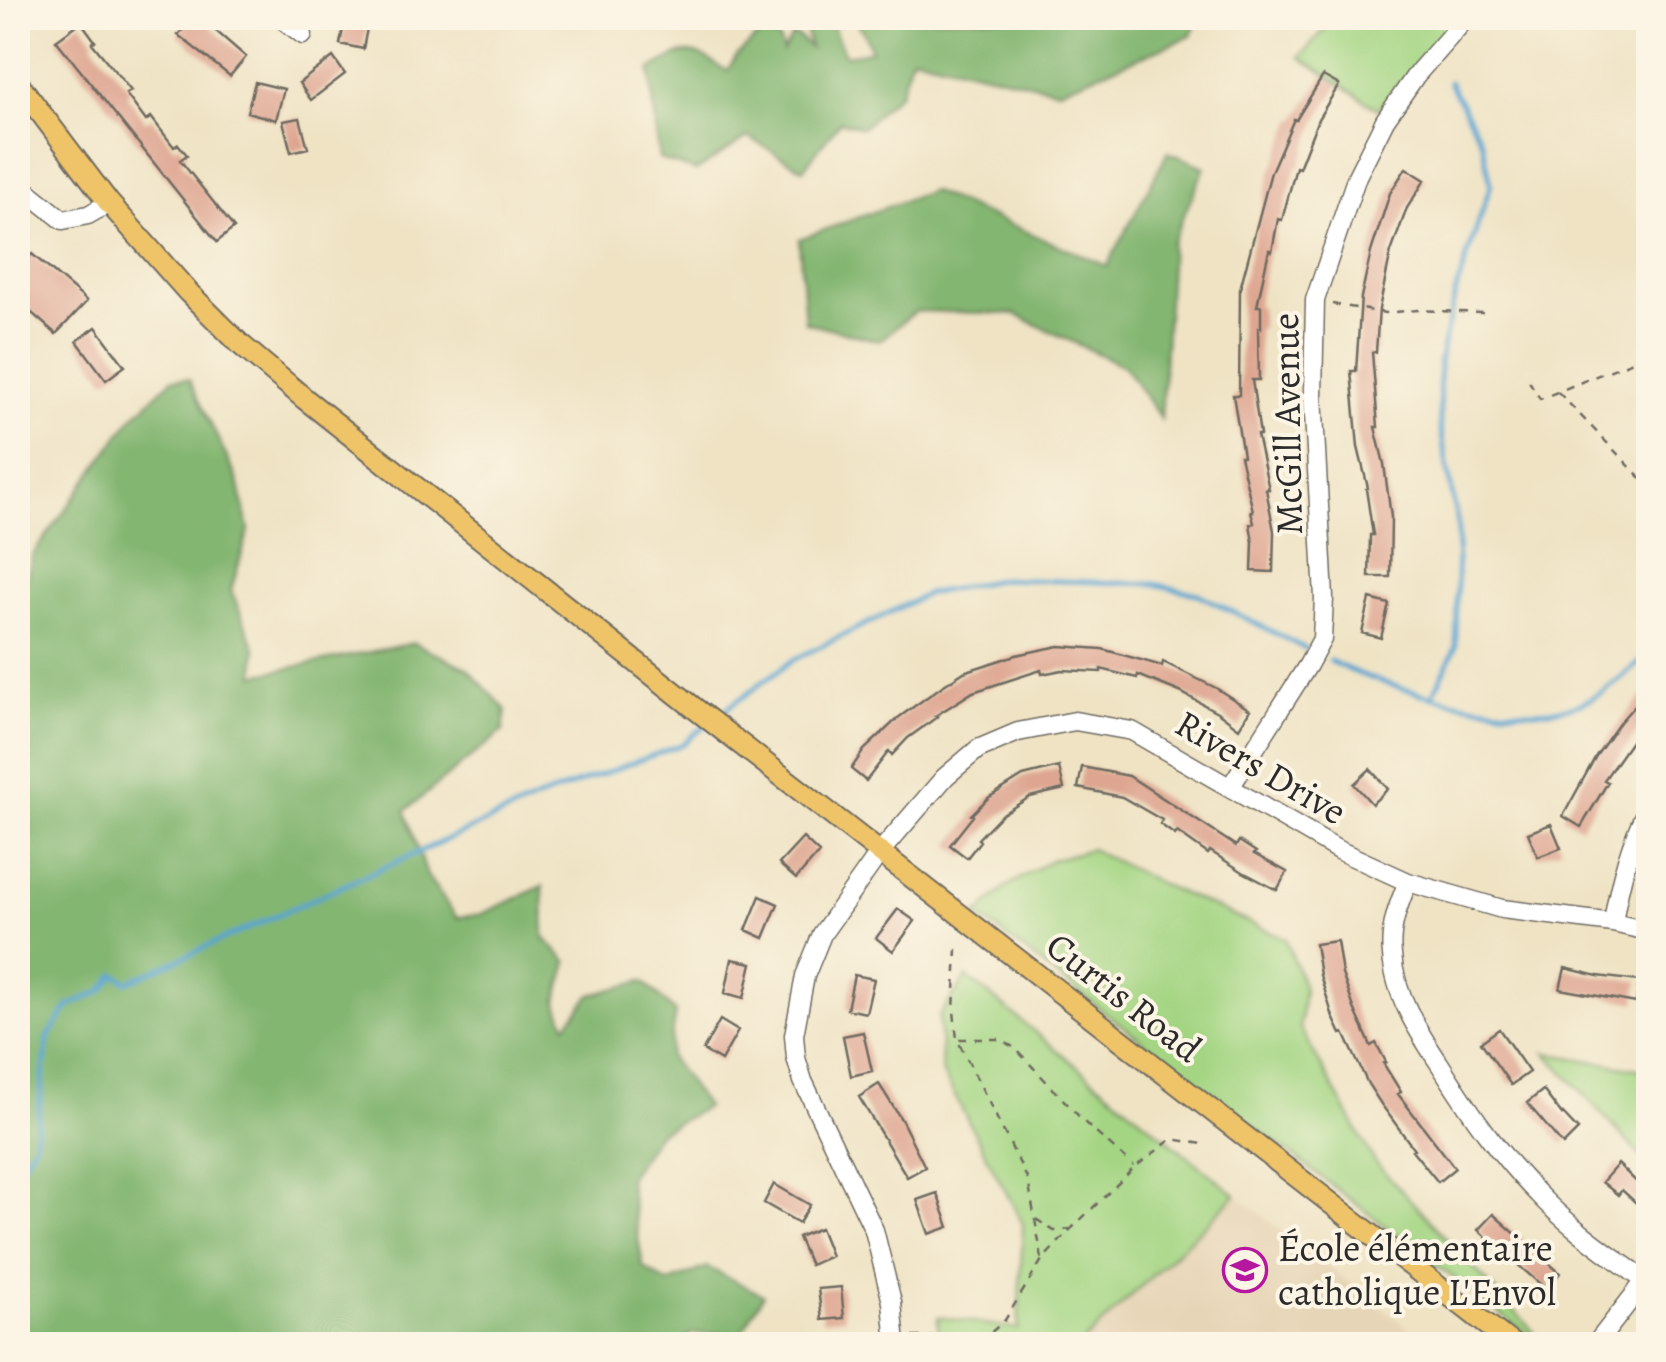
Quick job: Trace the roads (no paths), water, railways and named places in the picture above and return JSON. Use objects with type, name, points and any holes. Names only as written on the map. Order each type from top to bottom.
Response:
[{"type":"main road","name":"Curtis Road","points":[[18,83],[109,203],[240,344],[693,707],[1512,1344]]},
{"type":"street","points":[[280,18],[303,35]]},
{"type":"street","name":"McGill Avenue","points":[[1231,786],[1322,638],[1324,598],[1313,395],[1316,300],[1356,176],[1416,75],[1466,18]]},
{"type":"street","points":[[18,184],[63,220],[88,214],[109,203]]},
{"type":"street","name":"Rivers Drive","points":[[896,1341],[884,1264],[874,1230],[810,1099],[796,1058],[794,1036],[805,976],[822,934],[880,852],[945,777],[978,749],[1018,732],[1074,721],[1132,732],[1338,850],[1408,882],[1502,910],[1613,923],[1648,932]]},
{"type":"street","points":[[1613,923],[1630,849],[1648,807]]},
{"type":"street","points":[[1408,882],[1395,912],[1391,953],[1397,985],[1419,1032],[1479,1126],[1537,1194],[1574,1228],[1647,1279],[1596,1344]]},
{"type":"waterway","points":[[1432,697],[1456,647],[1458,526],[1440,426],[1439,362],[1456,291],[1491,184],[1482,142],[1449,82]]},
{"type":"waterway","points":[[714,718],[793,660],[927,594],[1002,579],[1154,584],[1198,594],[1306,649]]},
{"type":"waterway","points":[[1330,661],[1384,683],[1453,701],[1554,710],[1589,700],[1648,655]]},
{"type":"waterway","points":[[18,1171],[35,1142],[48,1037],[69,1006],[102,991],[115,974],[128,982],[549,794],[683,744],[706,725]]},
{"type":"place","name":"École élémentaire catholique L'Envol","points":[[1245,1270]]}]
